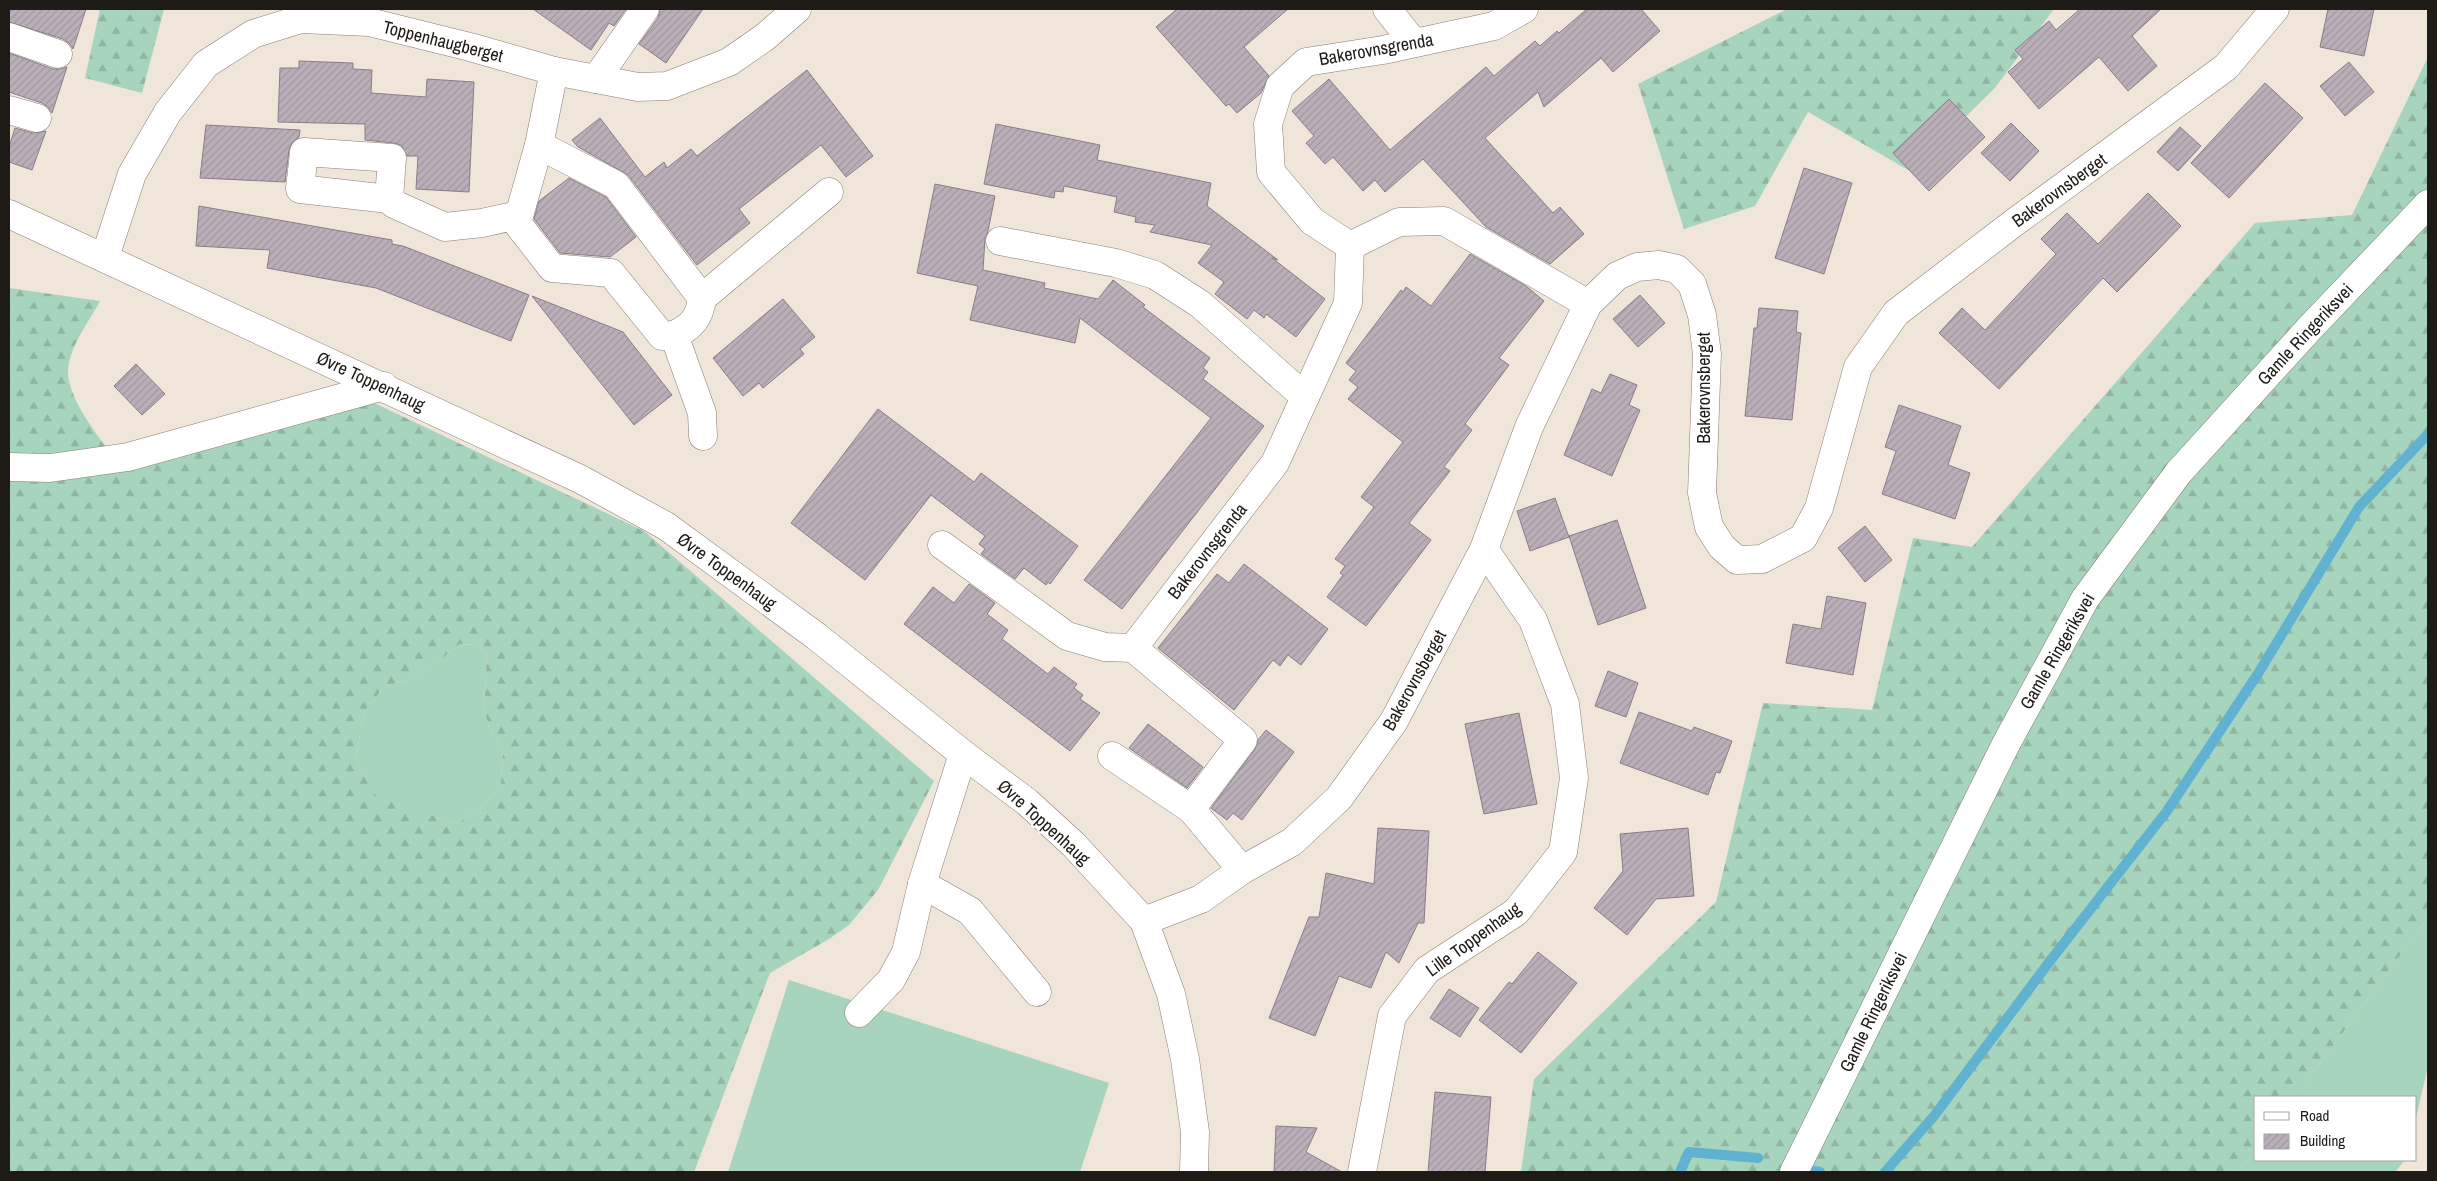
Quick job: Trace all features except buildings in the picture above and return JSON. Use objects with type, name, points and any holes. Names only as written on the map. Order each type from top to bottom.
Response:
[{"type":"street","points":[[596,79],[645,9]]},
{"type":"street","name":"Toppenhaugberget","points":[[105,257],[132,174],[168,112],[206,64],[253,34],[301,18],[369,22],[554,70],[638,87],[667,86],[729,62],[765,37],[797,9]]},
{"type":"street","points":[[1387,9],[1414,43]]},
{"type":"street","name":"Bakerovnsgrenda","points":[[1133,648],[1275,463],[1348,303],[1350,246],[1312,221],[1270,172],[1268,124],[1280,86],[1306,62],[1414,43],[1494,26],[1524,9]]},
{"type":"street","name":"Bakerovnsberget","points":[[1144,921],[1201,899],[1242,870],[1292,842],[1339,798],[1394,721],[1484,548],[1529,426],[1588,304],[1617,276],[1637,267],[1659,266],[1677,269],[1692,284],[1702,315],[1706,354],[1702,493],[1709,527],[1722,547],[1737,560],[1762,559],[1803,538],[1819,508],[1858,367],[1896,312],[2226,67],[2275,9]]},
{"type":"street","points":[[9,37],[58,54]]},
{"type":"street","points":[[539,145],[616,185],[702,298],[701,312],[688,328],[674,334],[662,336],[611,273],[552,268],[517,223],[539,145],[554,70]]},
{"type":"street","points":[[9,110],[37,118]]},
{"type":"street","points":[[702,298],[828,192]]},
{"type":"street","points":[[389,198],[394,204],[445,227],[482,224],[518,215]]},
{"type":"street","name":"Gamle Ringeriksvei","points":[[1794,1172],[2006,744],[2084,599],[2179,472],[2308,330],[2428,204]]},
{"type":"street","name":"Øvre Toppenhaug","points":[[9,214],[384,386],[580,479],[666,526],[816,636],[963,754],[1028,802],[1073,844],[1144,921],[1171,994],[1185,1059],[1195,1132],[1194,1172]]},
{"type":"street","points":[[1350,246],[1399,222],[1444,221],[1588,304]]},
{"type":"street","points":[[1000,241],[1116,264],[1155,275],[1200,304],[1305,397]]},
{"type":"street","points":[[674,334],[702,413],[703,436]]},
{"type":"street","points":[[9,467],[50,468],[128,457],[384,386]]},
{"type":"street","points":[[942,545],[1067,636],[1104,647],[1133,648],[1243,740],[1191,809]]},
{"type":"street","name":"Lille Toppenhaug","points":[[1362,1172],[1392,1016],[1427,970],[1516,912],[1563,852],[1574,778],[1565,704],[1533,620],[1484,548]]},
{"type":"street","points":[[859,1014],[891,980],[906,952],[922,884],[963,754]]},
{"type":"street","points":[[1112,756],[1191,809],[1242,870]]},
{"type":"street","points":[[922,884],[970,911],[1037,992]]},
{"type":"green space","points":[[100,9],[164,9],[142,93],[85,78]]},
{"type":"green space","points":[[1787,9],[2054,9],[1994,89],[1910,171],[1808,112],[1755,206],[1684,229],[1638,84]]},
{"type":"green space","points":[[2428,57],[2428,918],[2296,1096],[2254,1096],[2254,1153],[2239,1172],[1521,1172],[1534,1079],[1716,902],[1763,703],[1872,710],[1913,538],[1972,547],[2255,223],[2352,215]]},
{"type":"green space","points":[[9,288],[100,301],[72,353],[68,371],[69,383],[88,422],[122,468],[368,400],[644,531],[934,781],[878,890],[849,925],[829,939],[770,973],[694,1172],[9,1172]],"holes":[[[460,644],[476,645],[487,655],[484,709],[489,727],[503,750],[501,784],[481,808],[456,824],[376,796],[356,758],[364,712],[384,687],[409,679],[440,660]]]},
{"type":"green space","points":[[460,644],[476,645],[487,655],[484,709],[489,727],[503,750],[501,784],[481,808],[456,824],[376,797],[356,758],[364,712],[384,687],[409,679],[440,660]]},
{"type":"green space","points":[[2428,918],[2428,1066],[2417,1114],[2417,1096],[2296,1096]]},
{"type":"green space","points":[[789,980],[1109,1083],[1080,1172],[728,1172]]},
{"type":"green space","points":[[2254,1153],[2254,1161],[2404,1161],[2395,1172],[2239,1172]]},
{"type":"waterway","points":[[1885,1172],[1934,1116],[2050,961],[2167,811],[2259,672],[2359,507],[2428,434]]},
{"type":"waterway","points":[[1680,1172],[1689,1152],[1758,1158]]},
{"type":"waterway","points":[[1815,1171],[1820,1172]]}]
